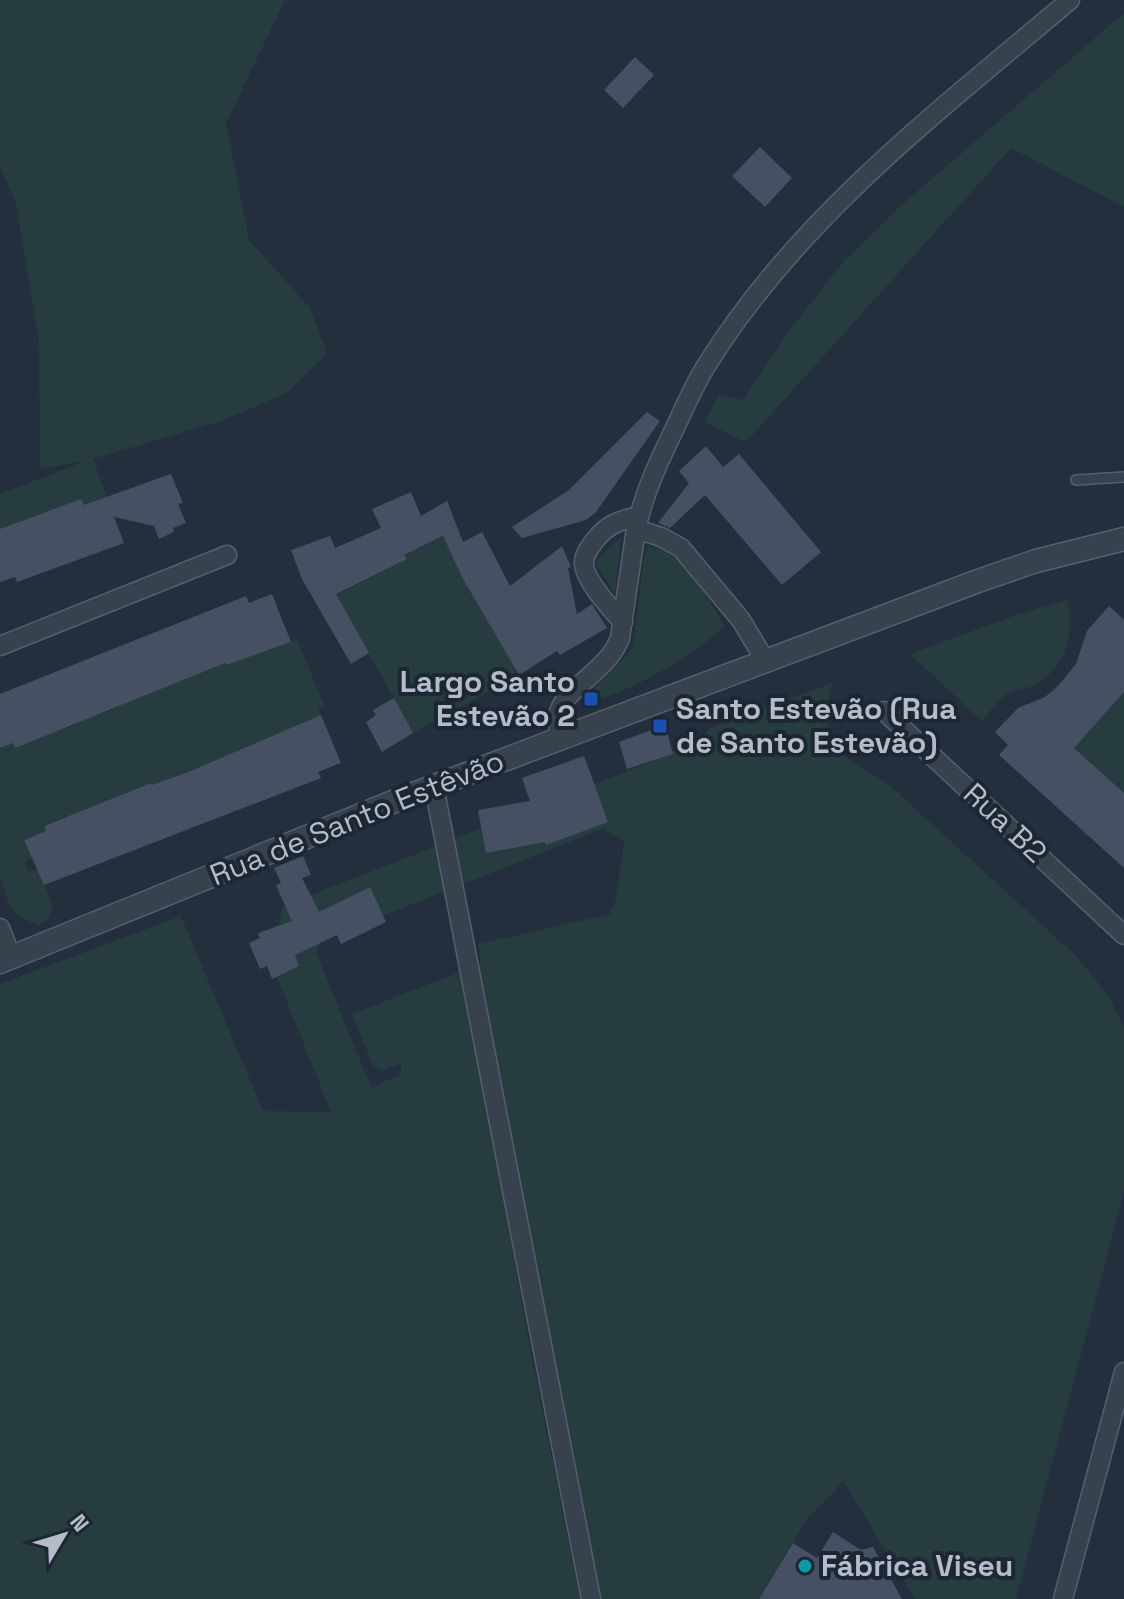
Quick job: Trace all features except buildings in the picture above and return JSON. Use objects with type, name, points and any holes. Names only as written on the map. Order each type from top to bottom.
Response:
[{"type":"street","points":[[559,738],[559,712],[573,691],[615,653],[647,484],[706,365],[786,259],[830,209],[1064,2]]},
{"type":"street","points":[[623,622],[604,600],[586,571],[584,559],[594,541],[610,524],[638,523],[681,548],[741,620],[766,662]]},
{"type":"street","name":"Rua de Santo Estêvão","points":[[6,959],[559,738],[971,584],[1069,552],[1124,539]]},
{"type":"street","points":[[1069,552],[1112,548],[1124,551]]},
{"type":"street","points":[[0,646],[227,555]]},
{"type":"street","name":"Rua B2","points":[[884,711],[1124,935]]},
{"type":"street","points":[[434,786],[591,1597]]},
{"type":"street","points":[[0,928],[6,959]]},
{"type":"street","points":[[1063,1599],[1116,1429],[1124,1372]]},
{"type":"lane","points":[[1076,480],[1124,477]]},
{"type":"green space","points":[[0,0],[285,0],[226,123],[249,240],[310,308],[327,354],[287,393],[221,421],[93,459],[107,497],[84,505],[81,499],[41,520],[39,514],[18,522],[0,536],[0,494],[86,461],[40,469],[39,340],[16,203],[0,166]]},
{"type":"green space","points":[[1124,13],[1124,207],[1011,148],[746,442],[704,422],[719,395],[743,400],[789,331],[842,263],[897,209]]},
{"type":"green space","points":[[444,537],[463,579],[519,675],[413,733],[336,595],[406,559],[404,555]]},
{"type":"green space","points":[[621,538],[615,595],[595,562]]},
{"type":"green space","points":[[649,546],[685,567],[725,627],[662,670],[628,688],[593,701],[588,695],[633,646],[644,557]]},
{"type":"green space","points":[[1067,600],[1069,638],[1061,660],[1044,679],[1005,695],[982,721],[910,654],[1019,614]]},
{"type":"green space","points":[[297,639],[324,705],[318,708],[321,715],[299,724],[302,731],[196,775],[193,769],[172,777],[173,782],[154,790],[150,783],[89,808],[69,823],[66,816],[44,825],[46,831],[24,840],[32,858],[25,861],[29,872],[38,869],[53,906],[47,921],[38,925],[19,917],[9,904],[0,878],[0,748],[13,743],[15,748],[54,724],[58,731],[76,724],[74,719],[98,708],[101,714],[119,707],[117,701],[183,680],[224,659],[226,665],[265,643],[268,651]]},
{"type":"green space","points":[[832,683],[827,721],[830,734],[844,755],[887,783],[1075,955],[1108,995],[1124,1028],[1124,1192],[1016,1599],[915,1599],[843,1480],[810,1515],[758,1599],[597,1599],[500,1069],[482,1077],[527,1333],[580,1599],[0,1599],[0,984],[181,916],[263,1111],[331,1112],[265,947],[279,926],[283,906],[656,760],[702,740],[709,729]],"holes":[[[602,829],[624,841],[616,899],[610,914],[478,944],[481,964],[352,1014],[373,1065],[382,1071],[401,1064],[401,1075],[371,1087],[316,952],[322,940]]]},
{"type":"green space","points":[[1124,692],[1124,793],[1074,748]]},
{"type":"place","name":"Largo Santo Estevão 2","points":[[591,699]]},
{"type":"place","name":"Santo Estevão (Rua de Santo Estevão)","points":[[660,726]]},
{"type":"place","name":"Fábrica Viseu","points":[[805,1566]]}]
